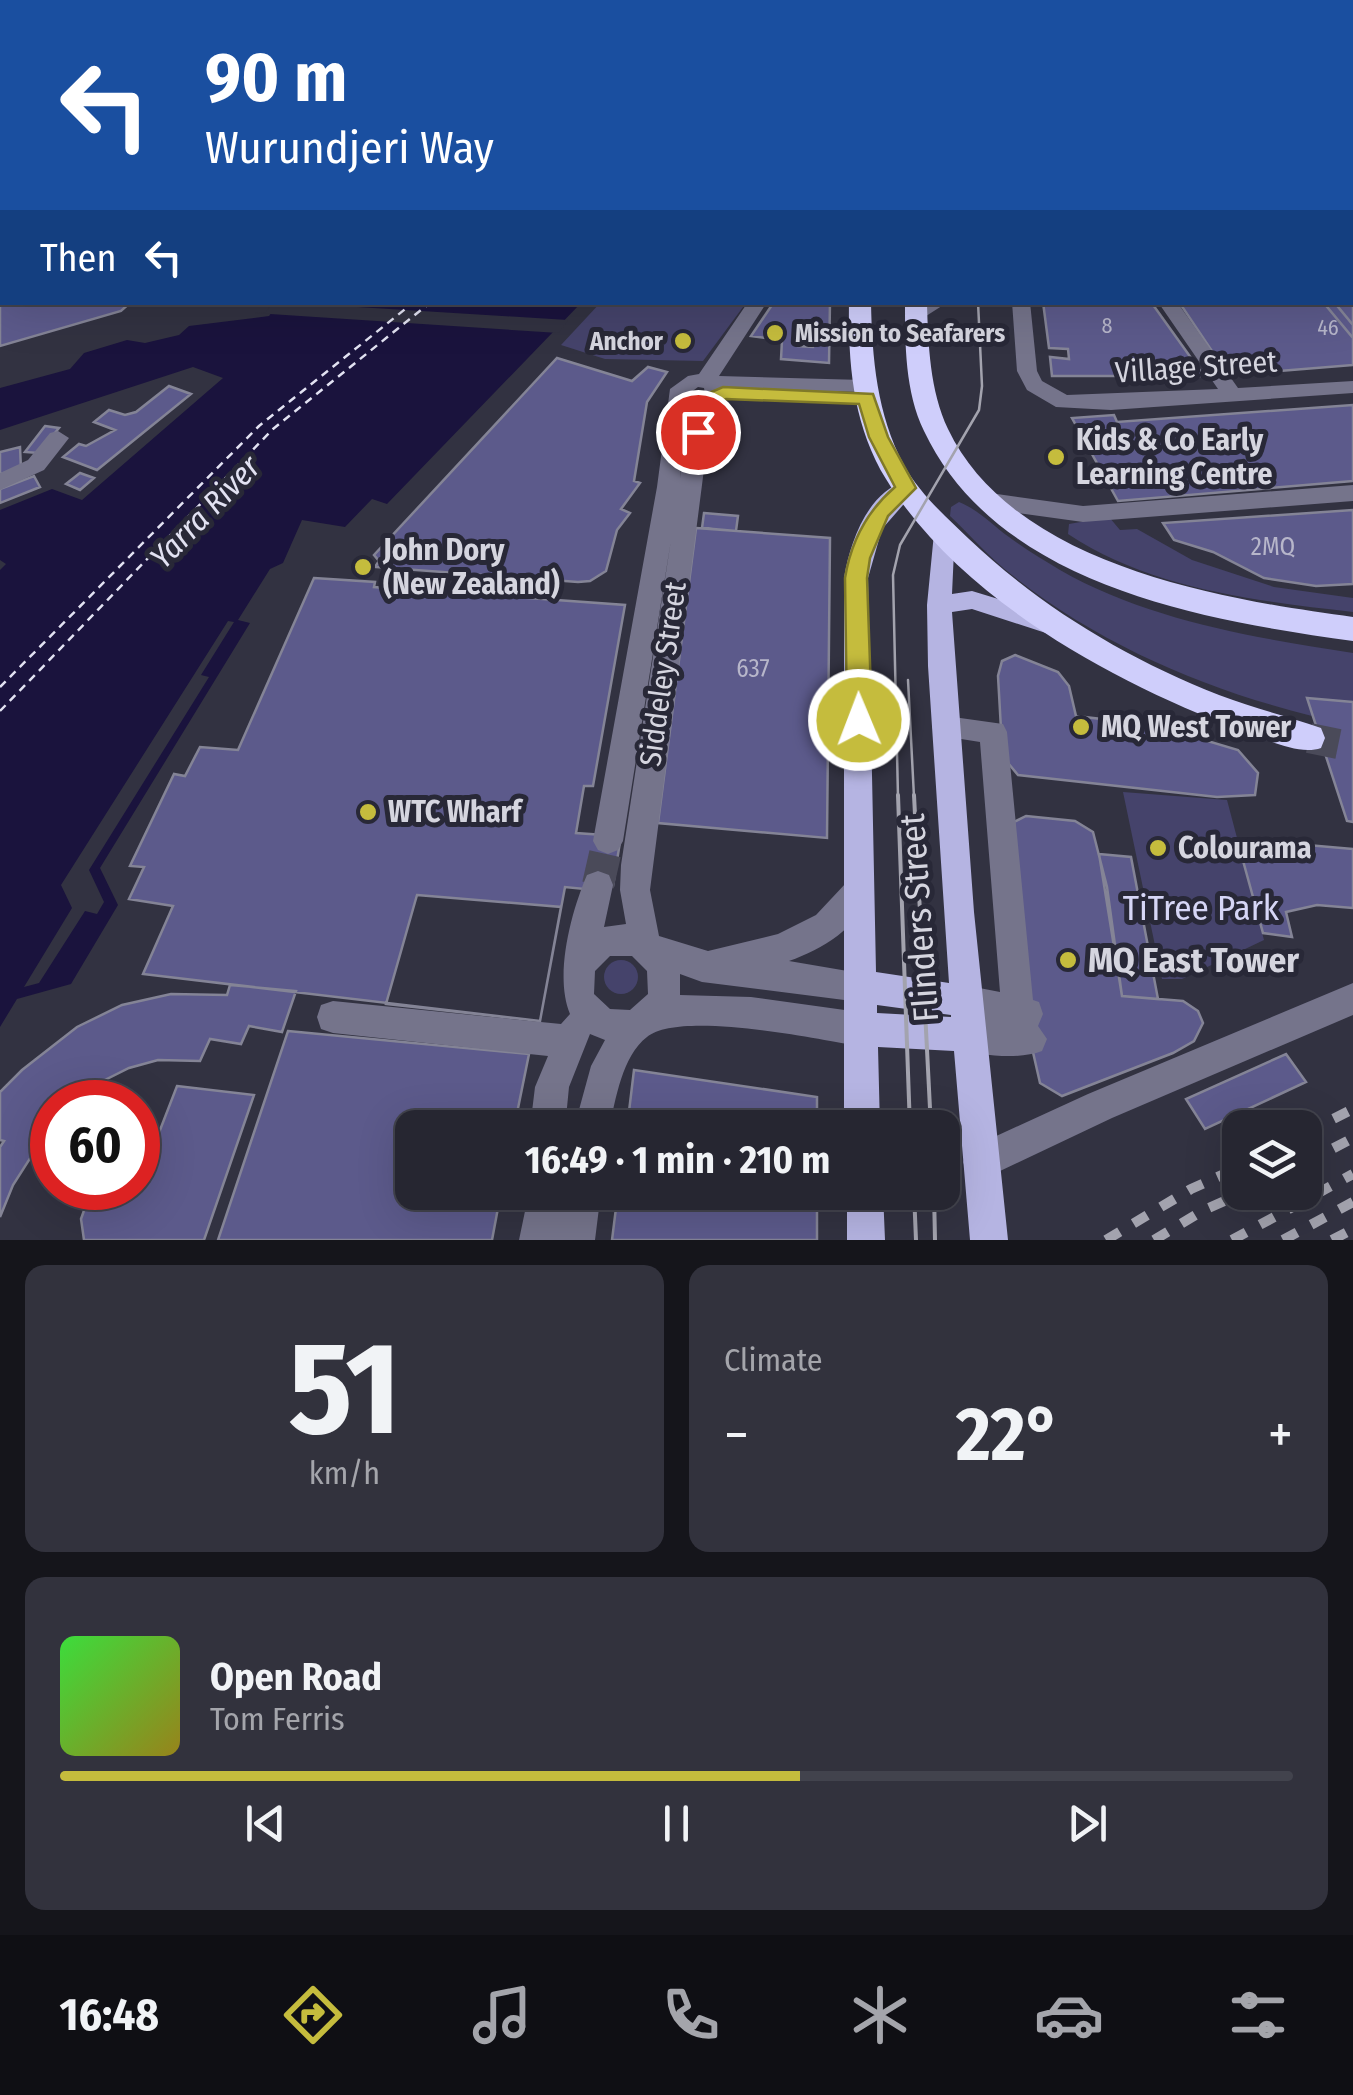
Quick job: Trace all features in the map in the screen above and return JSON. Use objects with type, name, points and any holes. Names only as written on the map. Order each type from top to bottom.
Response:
[{"type":"highway","points":[[860,305],[864,392],[885,451],[906,488],[1000,584],[1059,628],[1176,693],[1310,738]]},
{"type":"highway","points":[[924,306],[920,371],[936,430],[954,462],[990,501],[1064,552],[1133,582],[1275,620],[1353,629]]},
{"type":"highway","points":[[906,488],[954,462]]},
{"type":"highway","points":[[943,529],[954,462]]},
{"type":"main road","name":"Flinders Street","points":[[862,1110],[857,569],[866,536],[879,512],[906,488]]},
{"type":"main road","name":"Flinders Street","points":[[943,529],[939,605],[946,727],[964,1001],[989,1240]]},
{"type":"main road","points":[[939,605],[972,600],[1059,628]]},
{"type":"main road","points":[[860,986],[964,1001]]},
{"type":"main road","points":[[860,1029],[968,1035]]},
{"type":"main road","points":[[865,1210],[866,1240]]},
{"type":"street","points":[[756,305],[719,356],[703,392],[864,392]]},
{"type":"street","name":"Village Street","points":[[1022,305],[1027,371],[1034,386],[1062,402],[1232,396],[1353,386]]},
{"type":"street","points":[[1168,305],[1232,396]]},
{"type":"street","name":"Siddeley Street","points":[[608,841],[678,488],[703,392]]},
{"type":"street","points":[[0,482],[36,466],[58,438]]},
{"type":"street","name":"Siddeley Street","points":[[650,948],[635,875],[678,488]]},
{"type":"street","points":[[990,501],[1083,514],[1353,493]]},
{"type":"street","points":[[946,727],[993,732],[1025,1022]]},
{"type":"street","points":[[549,1110],[552,1087],[570,1042],[598,884]]},
{"type":"street","points":[[702,966],[818,934],[834,923],[857,893]]},
{"type":"street","points":[[860,986],[702,966],[625,940],[604,944],[587,956],[578,988],[593,1018],[604,1024],[692,1010],[860,1029]]},
{"type":"street","points":[[596,1110],[608,1066],[641,1020],[659,1004],[665,984],[663,962],[650,948]]},
{"type":"street","points":[[981,1162],[1118,1098],[1353,999]]},
{"type":"street","points":[[964,1001],[1025,1022]]},
{"type":"street","points":[[334,1017],[570,1042]]},
{"type":"street","points":[[968,1035],[1025,1022]]},
{"type":"street","points":[[538,1240],[543,1210]]},
{"type":"street","points":[[576,1240],[580,1210]]},
{"type":"green space","points":[[598,305],[745,305],[703,361],[605,359],[561,345]]},
{"type":"green space","points":[[959,502],[1060,570],[1129,602],[1202,625],[1353,653],[1353,702],[1308,698],[1312,716],[1193,678],[1117,643],[1046,600],[996,561],[950,516],[951,507]]},
{"type":"green space","points":[[1109,517],[1120,530],[1137,529],[1192,560],[1274,587],[1353,598],[1353,612],[1205,590],[1134,568],[1068,534],[1069,524]]},
{"type":"green space","name":"TiTree Park","points":[[1123,792],[1227,800],[1264,940],[1182,979],[1162,979]]},
{"type":"green space","points":[[621,960],[633,965],[638,977],[633,989],[621,994],[609,989],[604,977],[609,965]]},
{"type":"water","name":"Yarra River","points":[[277,305],[579,305],[387,504],[372,499],[345,527],[302,520],[283,563],[270,569],[238,620],[250,623],[100,868],[118,905],[71,984],[17,999],[0,1027],[0,570],[6,564],[0,560],[0,510],[52,489],[82,500],[223,378],[193,367],[0,430],[0,388],[70,369],[84,353],[127,340],[145,343],[179,335],[189,326],[269,316]]},
{"type":"pier","points":[[271,305],[322,305],[568,320],[559,333],[255,313],[266,312]]},
{"type":"pier","points":[[228,621],[234,622],[201,675],[209,677],[89,870],[104,902],[97,914],[85,911],[39,983],[24,987],[72,908],[61,885]]},
{"type":"building","points":[[0,305],[128,305],[121,311],[0,346]]},
{"type":"building","name":"Mission to Seafarers","points":[[772,305],[830,305],[829,363],[781,359],[782,340],[751,336]],"holes":[[[798,331],[814,332],[813,347],[798,346]]]},
{"type":"building","points":[[1043,305],[1153,305],[1204,376],[1052,376],[1050,357],[1069,359],[1068,349],[1049,348]]},
{"type":"building","points":[[1181,305],[1326,305],[1353,338],[1353,365],[1228,375]]},
{"type":"building","points":[[1326,305],[1336,305],[1353,325],[1353,338]]},
{"type":"building","points":[[1336,305],[1353,305],[1353,325]]},
{"type":"building","points":[[557,358],[632,381],[648,367],[667,372],[647,402],[634,481],[640,483],[621,509],[630,513],[617,530],[606,571],[590,581],[578,582],[375,567],[379,561],[374,555]]},
{"type":"building","points":[[169,386],[191,394],[97,470],[63,457],[79,444],[86,446],[115,430],[94,422],[109,410],[125,415],[136,412]]},
{"type":"building","points":[[1353,405],[1353,481],[1118,501],[1072,418],[1114,415],[1117,422]]},
{"type":"building","points":[[45,426],[59,428],[38,453],[25,452]]},
{"type":"building","points":[[20,447],[21,469],[0,474],[0,452]]},
{"type":"building","points":[[80,473],[94,478],[80,490],[66,484]]},
{"type":"building","points":[[34,476],[40,487],[0,503],[0,489]]},
{"type":"building","points":[[1353,510],[1353,584],[1316,586],[1264,578],[1213,552],[1174,540],[1163,523]]},
{"type":"building","points":[[704,513],[738,516],[736,531],[702,528]]},
{"type":"building","points":[[696,528],[830,538],[827,838],[658,823]]},
{"type":"building","name":"WTC Wharf","points":[[314,578],[375,582],[374,587],[625,605],[593,786],[584,786],[576,833],[604,835],[620,842],[613,886],[595,890],[565,887],[540,1021],[143,974],[173,906],[129,899],[144,867],[130,866],[174,774],[185,776],[200,747],[238,750]]},
{"type":"building","name":"MQ West Tower","points":[[1015,655],[1058,672],[1069,686],[1076,716],[1154,725],[1238,750],[1258,773],[1255,795],[1217,797],[1018,775],[1008,763],[1001,729],[998,676],[1002,661]]},
{"type":"building","points":[[1307,698],[1353,702],[1353,822],[1347,821]]},
{"type":"building","name":"MQ East Tower","points":[[1026,816],[1075,821],[1093,832],[1107,887],[1122,996],[1183,1001],[1198,1011],[1203,1023],[1194,1041],[1173,1053],[1062,1096],[1040,1083],[1030,1039],[1014,822]]},
{"type":"building","points":[[1237,839],[1353,849],[1353,908],[1317,905],[1286,912],[1292,937],[1263,933]]},
{"type":"building","points":[[1099,854],[1131,857],[1158,999],[1122,996]]},
{"type":"building","points":[[417,895],[561,907],[540,1021],[386,1004]]},
{"type":"building","points":[[230,985],[296,991],[282,1032],[249,1026],[241,1044],[210,1039],[200,1061],[158,1060],[105,1080],[30,1080],[30,1158],[13,1185],[0,1217],[0,1147],[4,1141],[0,1140],[0,1092],[22,1070],[77,1027],[122,1005],[171,994],[227,995]]},
{"type":"building","points":[[288,1031],[529,1054],[518,1110],[395,1110],[395,1210],[498,1210],[492,1240],[218,1240]]},
{"type":"building","points":[[1286,1054],[1306,1082],[1246,1110],[1222,1110],[1222,1121],[1205,1129],[1186,1099]]},
{"type":"building","points":[[634,1070],[817,1097],[817,1110],[629,1110]]},
{"type":"building","points":[[177,1086],[254,1095],[204,1240],[84,1240],[81,1219],[84,1210],[160,1210],[160,1130]]},
{"type":"building","points":[[616,1210],[817,1210],[817,1240],[612,1240]]},
{"type":"ferry route","points":[[0,687],[259,426],[410,305]]},
{"type":"ferry route","points":[[0,711],[273,429],[427,305]]},
{"type":"tunnel","points":[[1309,738],[1353,747]]},
{"type":"tunnel","points":[[598,885],[608,841]]},
{"type":"tram line","points":[[898,797],[893,575],[900,545],[979,410],[982,386],[978,305]]},
{"type":"tram line","points":[[908,680],[914,797]]},
{"type":"tram line","points":[[898,795],[909,1110]]},
{"type":"tram line","points":[[914,795],[930,1110]]},
{"type":"tram line","points":[[915,1210],[916,1240]]},
{"type":"tram line","points":[[934,1210],[935,1240]]},
{"type":"railway","points":[[1322,1124],[1353,1109]]},
{"type":"railway","points":[[1322,1154],[1353,1138]]},
{"type":"railway","points":[[1232,1240],[1353,1174]]},
{"type":"railway","points":[[1106,1240],[1222,1175]]},
{"type":"railway","points":[[1154,1240],[1222,1202]]},
{"type":"railway","points":[[1283,1240],[1353,1202]]},
{"type":"railway","points":[[1332,1240],[1353,1229]]},
{"type":"place","name":"Mission to Seafarers","points":[[775,333]]},
{"type":"place","name":"Anchor","points":[[683,341]]},
{"type":"place","name":"Kids & Co Early Learning Centre","points":[[1056,457]]},
{"type":"place","name":"John Dory (New Zealand)","points":[[363,567]]},
{"type":"place","name":"MQ West Tower","points":[[1081,727]]},
{"type":"place","name":"WTC Wharf","points":[[368,812]]},
{"type":"place","name":"Colourama","points":[[1158,848]]},
{"type":"place","name":"MQ East Tower","points":[[1068,960]]},
{"type":"route","points":[[698,432],[702,404],[723,393],[866,398],[878,437],[906,488],[879,512],[859,558],[859,720]]}]
